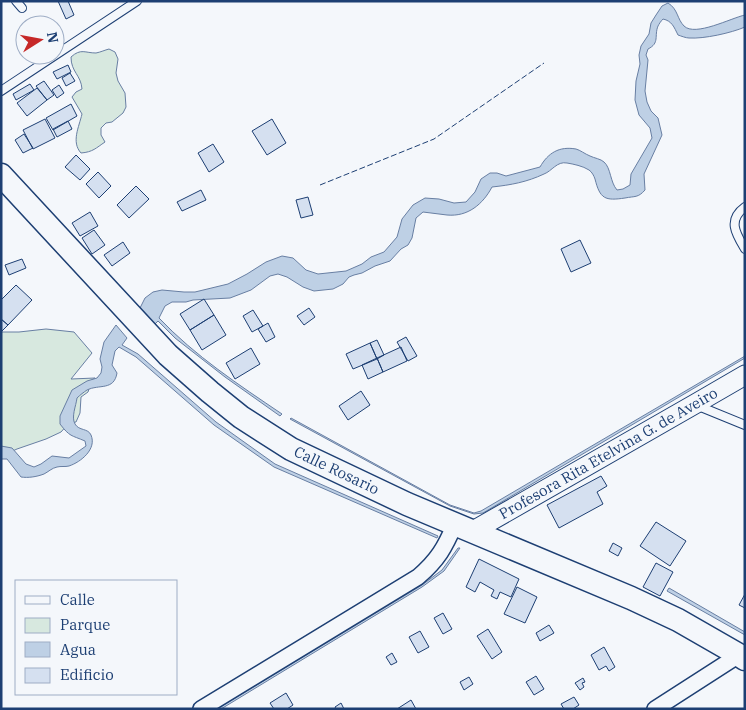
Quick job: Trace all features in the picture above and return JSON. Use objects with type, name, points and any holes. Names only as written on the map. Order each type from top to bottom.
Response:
[{"type":"main road","name":"Calle Rosario","points":[[1,175],[168,355],[241,417],[299,453],[407,504],[631,598],[678,620],[742,657]]},
{"type":"street","name":"Profesora Rita Etelvina G. de Aveiro","points":[[464,527],[695,404],[745,375]]},
{"type":"street","points":[[201,709],[418,577],[438,556],[447,543],[464,527]]},
{"type":"street","points":[[655,709],[742,657]]},
{"type":"lane","points":[[16,1],[22,8]]},
{"type":"lane","points":[[1,91],[137,1]]},
{"type":"lane","points":[[745,207],[739,212],[735,221],[735,231],[745,249]]},
{"type":"lane","points":[[695,404],[745,425]]},
{"type":"green space","points":[[109,49],[115,52],[118,59],[116,73],[125,93],[126,107],[123,113],[101,128],[101,135],[105,142],[91,151],[81,153],[76,139],[82,114],[72,97],[82,89],[80,80],[71,62],[71,57],[80,52],[96,53]]},
{"type":"green space","points":[[46,329],[74,332],[92,353],[71,379],[95,378],[92,380],[88,392],[81,397],[80,413],[76,422],[69,423],[61,432],[46,439],[1,455],[1,332]]},
{"type":"water","points":[[668,3],[674,8],[684,26],[689,29],[713,26],[745,15],[745,27],[702,38],[689,38],[678,35],[669,21],[663,19],[659,24],[655,42],[648,49],[646,55],[648,60],[645,91],[651,111],[658,118],[662,135],[644,174],[645,190],[640,194],[625,198],[608,199],[601,195],[589,170],[584,167],[560,163],[547,173],[531,179],[492,187],[484,199],[468,212],[447,215],[423,212],[416,218],[412,238],[408,245],[401,249],[390,261],[349,277],[343,284],[333,289],[314,291],[278,274],[270,276],[251,290],[230,298],[172,302],[165,306],[159,318],[173,332],[218,369],[282,414],[280,416],[225,377],[175,338],[158,321],[154,325],[140,308],[145,298],[153,292],[162,290],[195,292],[228,284],[266,262],[282,256],[293,258],[306,270],[318,274],[346,271],[384,252],[397,237],[402,219],[413,205],[425,198],[454,203],[466,202],[475,192],[481,179],[490,173],[506,176],[540,167],[550,154],[559,150],[576,149],[603,161],[617,190],[630,185],[631,174],[652,138],[650,128],[639,115],[635,100],[636,81],[640,64],[639,55],[641,46],[649,34],[651,23],[662,6]]},
{"type":"water","points":[[116,325],[127,338],[122,345],[138,354],[216,422],[275,464],[438,536],[437,538],[274,467],[214,425],[136,357],[119,347],[115,351],[112,365],[117,373],[113,382],[109,385],[87,390],[77,398],[74,415],[75,424],[79,428],[88,431],[92,440],[92,445],[87,454],[69,466],[58,467],[38,476],[21,477],[7,459],[1,459],[1,446],[12,448],[26,464],[34,467],[52,456],[69,458],[86,446],[85,441],[71,435],[63,428],[60,424],[60,416],[72,390],[87,381],[97,378],[101,373],[100,359],[104,342]]},
{"type":"water","points":[[745,356],[745,358],[483,513],[474,514],[450,506],[290,419],[450,505],[474,513],[481,511]]},
{"type":"water","points":[[458,548],[460,548],[444,571],[422,587],[221,709],[217,709],[422,585],[442,570]]},
{"type":"water","points":[[669,588],[745,632],[745,635],[667,591]]},
{"type":"building","points":[[58,1],[68,1],[74,15],[66,19]]},
{"type":"building","points":[[68,65],[71,72],[57,79],[53,72]]},
{"type":"building","points":[[70,73],[75,81],[66,86],[62,78]]},
{"type":"building","points":[[44,81],[54,95],[47,100],[36,86]]},
{"type":"building","points":[[30,84],[34,90],[16,100],[13,94]]},
{"type":"building","points":[[59,85],[64,93],[57,98],[52,90]]},
{"type":"building","points":[[37,88],[47,100],[27,116],[17,103]]},
{"type":"building","points":[[71,104],[77,116],[53,130],[46,118]]},
{"type":"building","points":[[45,119],[55,138],[33,149],[23,130]]},
{"type":"building","points":[[272,119],[286,143],[267,155],[252,131]]},
{"type":"building","points":[[68,121],[72,129],[57,137],[53,129]]},
{"type":"building","points":[[24,134],[33,148],[23,153],[15,140]]},
{"type":"building","points":[[213,144],[224,162],[209,172],[198,153]]},
{"type":"building","points":[[76,155],[90,169],[80,180],[65,167]]},
{"type":"building","points":[[98,172],[111,186],[99,198],[86,184]]},
{"type":"building","points":[[136,186],[149,199],[129,218],[117,205]]},
{"type":"building","points":[[201,190],[206,200],[182,211],[177,202]]},
{"type":"building","points":[[308,197],[313,215],[301,218],[296,200]]},
{"type":"building","points":[[90,212],[98,226],[80,236],[72,223]]},
{"type":"building","points":[[94,230],[105,245],[92,254],[82,238]]},
{"type":"building","points":[[580,240],[591,263],[571,272],[561,249]]},
{"type":"building","points":[[123,242],[130,253],[112,266],[104,255]]},
{"type":"building","points":[[22,259],[26,268],[9,275],[5,265]]},
{"type":"building","points":[[16,285],[32,300],[8,325],[1,319],[1,300]]},
{"type":"building","points":[[204,299],[214,315],[190,330],[180,314]]},
{"type":"building","points":[[309,308],[315,317],[304,325],[297,316]]},
{"type":"building","points":[[253,310],[263,326],[252,332],[243,316]]},
{"type":"building","points":[[214,315],[226,335],[202,350],[190,330]]},
{"type":"building","points":[[1,319],[8,325],[1,332]]},
{"type":"building","points":[[268,323],[275,337],[266,342],[258,329]]},
{"type":"building","points":[[406,337],[417,356],[408,361],[397,342]]},
{"type":"building","points":[[377,340],[384,355],[377,359],[370,343]]},
{"type":"building","points":[[370,343],[377,359],[353,369],[346,354]]},
{"type":"building","points":[[401,347],[407,361],[383,372],[377,358]]},
{"type":"building","points":[[251,348],[260,364],[235,379],[226,363]]},
{"type":"building","points":[[377,358],[383,372],[368,379],[362,365]]},
{"type":"building","points":[[361,391],[370,405],[348,420],[339,406]]},
{"type":"building","points":[[601,476],[607,486],[597,492],[603,504],[559,528],[547,505]]},
{"type":"building","points":[[656,522],[686,541],[670,566],[640,546]]},
{"type":"building","points":[[613,543],[622,548],[618,556],[609,551]]},
{"type":"building","points":[[479,559],[519,579],[511,597],[500,592],[497,599],[491,596],[494,590],[480,582],[475,592],[466,587]]},
{"type":"building","points":[[656,563],[673,572],[660,596],[643,587]]},
{"type":"building","points":[[517,587],[537,597],[525,623],[504,614]]},
{"type":"building","points":[[745,594],[745,608],[739,605]]},
{"type":"building","points":[[443,613],[452,629],[443,634],[434,618]]},
{"type":"building","points":[[549,625],[554,633],[540,641],[536,633]]},
{"type":"building","points":[[488,629],[502,652],[492,659],[477,636]]},
{"type":"building","points":[[420,631],[429,647],[418,653],[409,637]]},
{"type":"building","points":[[604,647],[615,667],[609,671],[606,666],[599,670],[591,655]]},
{"type":"building","points":[[392,653],[397,662],[391,665],[386,657]]},
{"type":"building","points":[[536,676],[544,689],[534,695],[526,682]]},
{"type":"building","points":[[469,677],[473,684],[464,690],[460,682]]},
{"type":"building","points":[[583,678],[585,682],[582,683],[584,687],[580,690],[575,683]]},
{"type":"building","points":[[286,693],[293,705],[287,709],[274,709],[270,703]]},
{"type":"building","points":[[574,697],[579,705],[573,709],[564,709],[561,704]]},
{"type":"building","points":[[411,700],[416,709],[397,709]]},
{"type":"building","points":[[341,703],[344,709],[336,709],[335,707]]},
{"type":"fence","points":[[320,185],[434,139],[544,63]]}]
